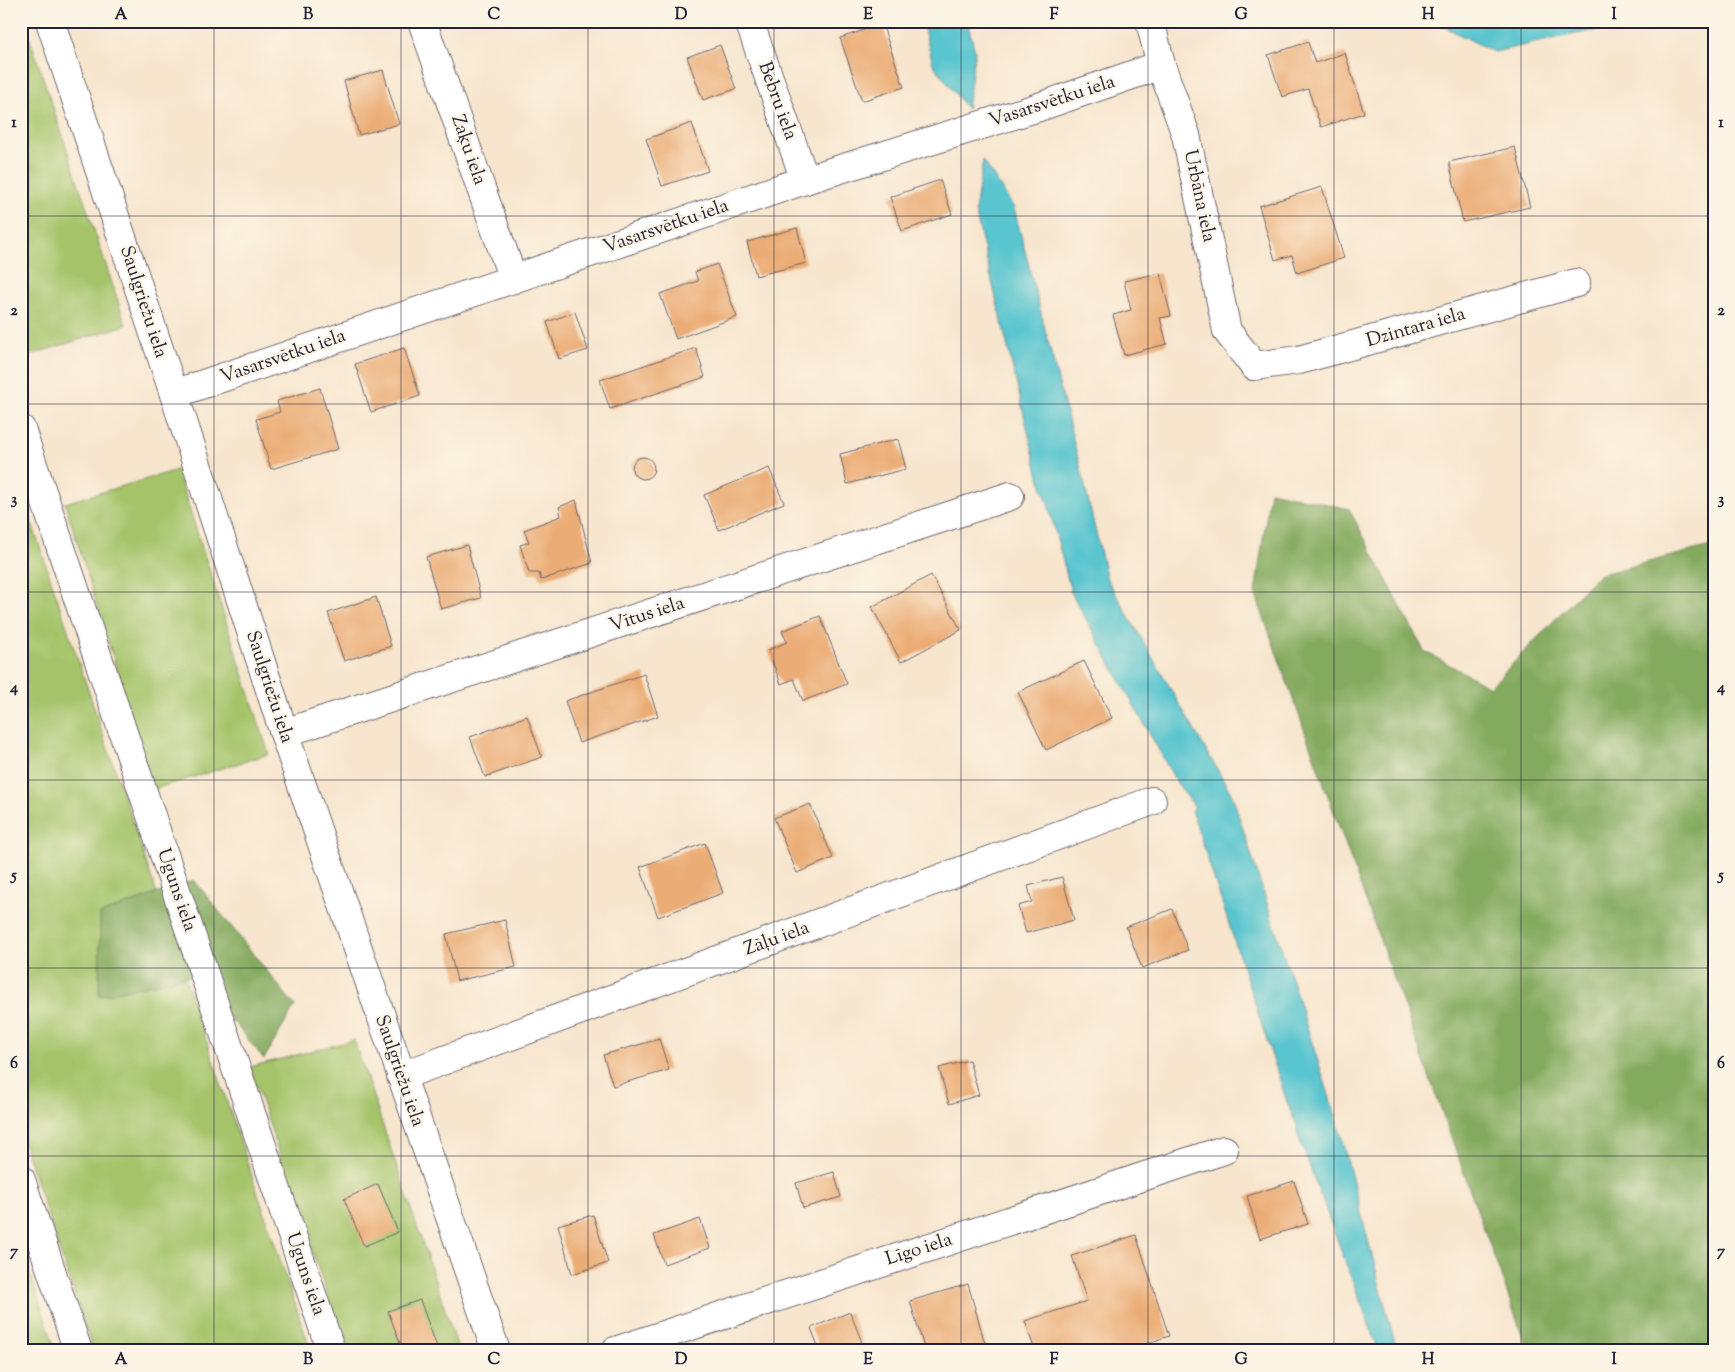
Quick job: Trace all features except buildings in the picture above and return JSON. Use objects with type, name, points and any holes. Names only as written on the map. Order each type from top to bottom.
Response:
[{"type":"street","name":"Saulgriežu iela","points":[[50,21],[284,733],[496,1351]]},
{"type":"street","name":"Zaķu iela","points":[[422,21],[513,279]]},
{"type":"street","name":"Bebru iela","points":[[749,21],[805,180]]},
{"type":"street","name":"Urbāna iela","points":[[1150,21],[1161,65],[1186,135],[1227,330],[1254,366]]},
{"type":"street","name":"Vasarsvētku iela","points":[[174,394],[805,180],[1036,108],[1161,65]]},
{"type":"street","name":"Dzintara iela","points":[[1254,366],[1299,360],[1576,283]]},
{"type":"street","name":"Uguns iela","points":[[21,429],[331,1351]]},
{"type":"street","name":"Vītus iela","points":[[284,733],[1010,496]]},
{"type":"street","name":"Zāļu iela","points":[[401,1076],[1152,801]]},
{"type":"street","name":"Līgo iela","points":[[615,1351],[1224,1150]]},
{"type":"street","points":[[21,1180],[78,1351]]},
{"type":"green space","points":[[21,21],[24,21],[126,325],[21,358]]},
{"type":"green space","points":[[177,470],[269,754],[154,789],[65,503]]},
{"type":"green space","points":[[21,491],[311,1351],[93,1351],[21,1136]]},
{"type":"green space","points":[[1270,491],[1349,509],[1424,651],[1490,687],[1598,575],[1714,545],[1714,1351],[1528,1351],[1255,593]]},
{"type":"green space","points":[[194,880],[295,1006],[264,1059],[195,975],[99,996],[100,914]]},
{"type":"green space","points":[[354,1040],[459,1351],[346,1351],[250,1067]]},
{"type":"green space","points":[[21,1246],[56,1351],[21,1351]]},
{"type":"water","points":[[922,21],[967,21],[975,51],[967,109],[933,64]]},
{"type":"water","points":[[1438,21],[1651,21],[1575,34],[1494,52],[1441,25]]},
{"type":"water","points":[[983,160],[1014,208],[1107,579],[1232,795],[1336,1117],[1397,1351],[1379,1351],[1297,1133],[1297,1126],[1288,1105],[1192,811],[1195,807],[1177,783],[1071,592],[1039,477],[975,211]]}]
